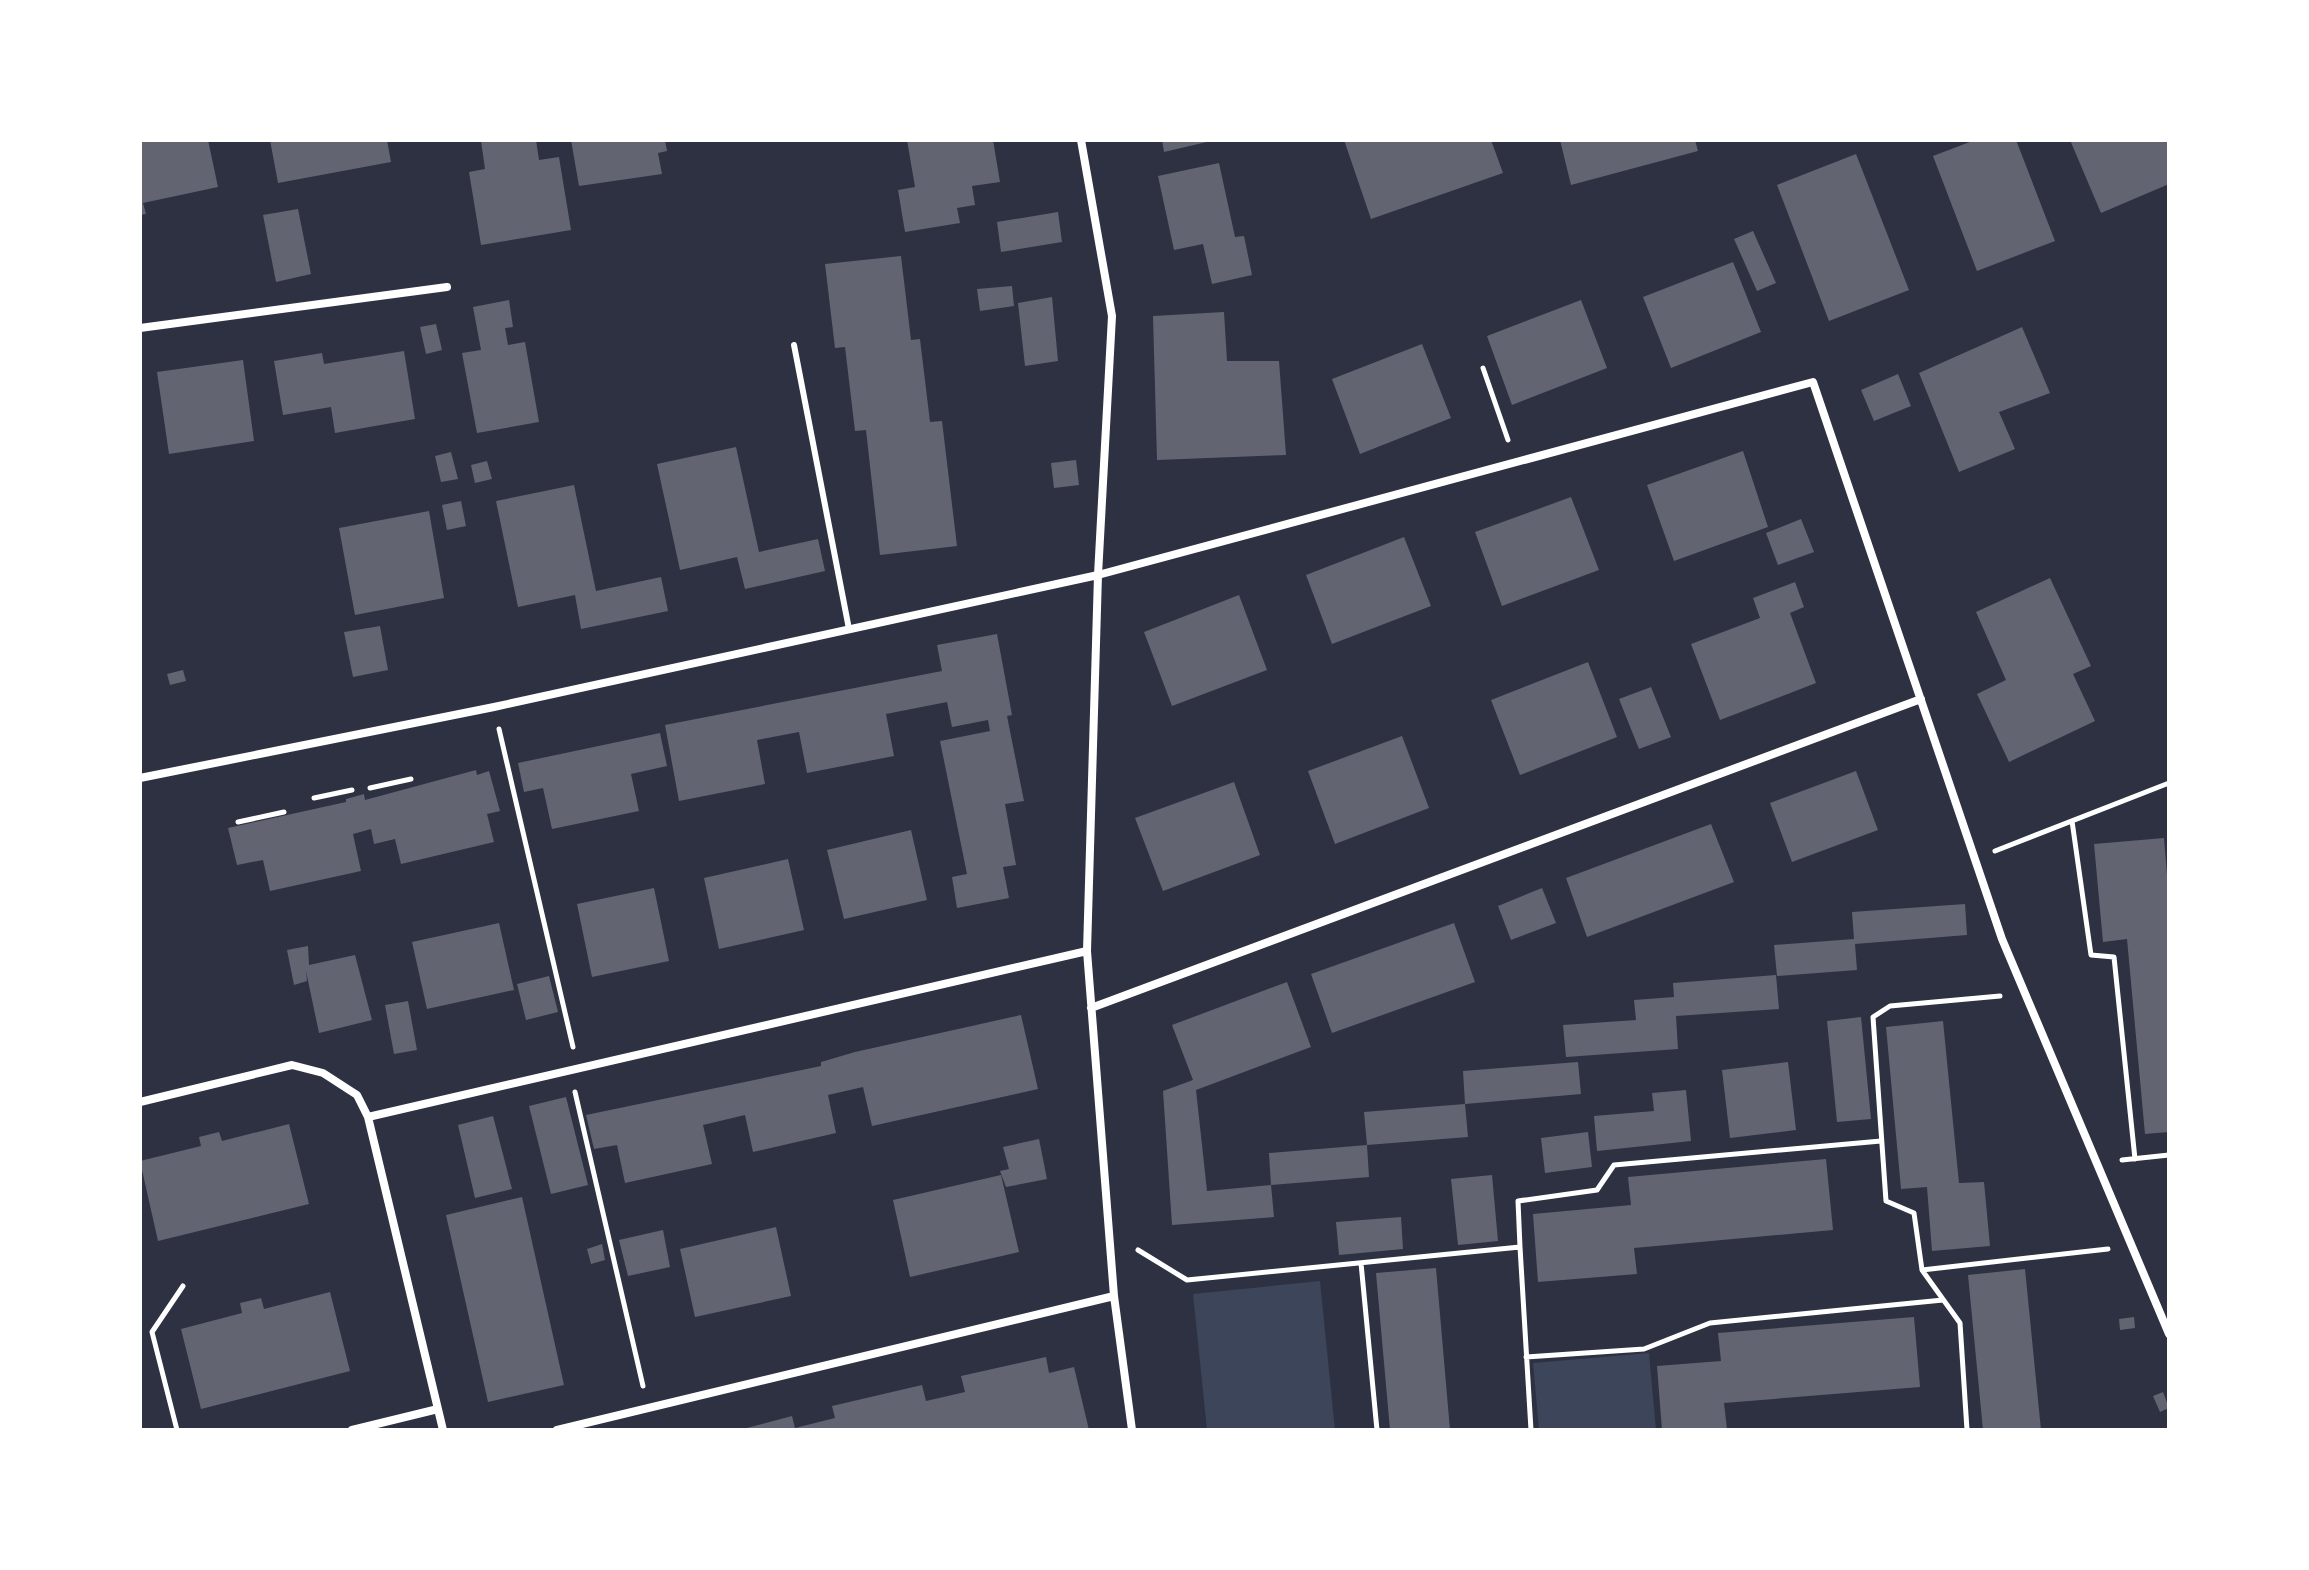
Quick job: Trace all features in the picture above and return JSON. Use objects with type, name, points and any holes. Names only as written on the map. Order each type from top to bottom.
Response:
[{"type":"street","points":[[1081,140],[1112,316],[1098,575],[1087,951],[1114,1296],[1132,1430]]},
{"type":"street","points":[[140,328],[447,287]]},
{"type":"street","points":[[140,778],[494,707],[1098,575],[1813,382],[1973,859],[2025,994],[2169,1334]]},
{"type":"street","points":[[1091,1008],[1921,699]]},
{"type":"street","points":[[368,1117],[1087,951]]},
{"type":"street","points":[[140,1102],[292,1065],[323,1073],[357,1095],[368,1117],[443,1430]]},
{"type":"street","points":[[557,1430],[1114,1296]]},
{"type":"street","points":[[352,1430],[438,1409]]},
{"type":"lane","points":[[794,345],[849,629]]},
{"type":"path","points":[[1483,368],[1516,463]]},
{"type":"path","points":[[370,788],[411,779]]},
{"type":"path","points":[[1973,859],[2169,783]]},
{"type":"path","points":[[314,798],[352,790]]},
{"type":"path","points":[[238,822],[284,812]]},
{"type":"path","points":[[2072,821],[2091,955],[2114,957],[2135,1159]]},
{"type":"path","points":[[1967,1430],[1960,1323],[1922,1270],[1914,1213],[1886,1201],[1873,1017],[1890,1006],[2025,994]]},
{"type":"path","points":[[1531,1430],[1518,1201],[1597,1190],[1614,1165],[1881,1141]]},
{"type":"path","points":[[2096,1164],[2169,1155]]},
{"type":"path","points":[[1922,1270],[2130,1246]]},
{"type":"path","points":[[1138,1250],[1187,1280],[1520,1247]]},
{"type":"path","points":[[1361,1263],[1377,1430]]},
{"type":"path","points":[[177,1430],[152,1332],[183,1286]]},
{"type":"path","points":[[1526,1357],[1644,1349],[1710,1323],[1943,1300]]},
{"type":"shaded area","points":[[1320,1281],[1335,1430],[1207,1430],[1193,1294]]},
{"type":"shaded area","points":[[1649,1353],[1656,1430],[1539,1430],[1533,1363]]},
{"type":"building","points":[[140,140],[208,140],[218,187],[143,203],[146,214],[140,215]]},
{"type":"building","points":[[270,140],[387,140],[391,162],[278,183]]},
{"type":"building","points":[[536,140],[539,160],[559,157],[571,230],[481,245],[469,172],[485,169],[481,141]]},
{"type":"building","points":[[571,140],[665,140],[667,151],[658,153],[662,174],[579,186]]},
{"type":"building","points":[[907,140],[993,140],[1000,182],[972,186],[975,205],[957,208],[960,223],[905,232],[898,190],[915,187]]},
{"type":"building","points":[[1162,140],[1211,140],[1211,141],[1164,152]]},
{"type":"building","points":[[1344,140],[1491,140],[1503,173],[1371,219]]},
{"type":"building","points":[[1560,140],[1695,140],[1698,151],[1571,185]]},
{"type":"building","points":[[1975,140],[2016,140],[2055,241],[1977,271],[1933,156]]},
{"type":"building","points":[[2070,140],[2169,140],[2169,184],[2101,213]]},
{"type":"building","points":[[1856,154],[1909,290],[1829,321],[1777,185]]},
{"type":"building","points":[[1219,163],[1235,237],[1244,236],[1252,275],[1212,284],[1203,244],[1174,250],[1158,176]]},
{"type":"building","points":[[298,209],[311,274],[276,282],[263,215]]},
{"type":"building","points":[[1058,212],[1062,242],[1001,252],[997,222]]},
{"type":"building","points":[[1753,231],[1776,283],[1757,291],[1734,239]]},
{"type":"building","points":[[901,256],[911,340],[920,339],[930,422],[942,421],[957,546],[880,555],[866,430],[855,431],[845,347],[835,348],[825,264]]},
{"type":"building","points":[[1733,262],[1761,332],[1671,368],[1643,297]]},
{"type":"building","points":[[1012,286],[1014,306],[980,311],[977,289]]},
{"type":"building","points":[[1052,297],[1058,361],[1025,366],[1018,303]]},
{"type":"building","points":[[509,300],[513,327],[505,328],[508,345],[525,342],[539,422],[477,433],[462,353],[481,350],[473,307]]},
{"type":"building","points":[[1581,300],[1607,368],[1512,405],[1487,336]]},
{"type":"building","points":[[1224,312],[1227,361],[1279,361],[1286,455],[1157,460],[1153,316]]},
{"type":"building","points":[[436,324],[442,350],[426,354],[420,327]]},
{"type":"building","points":[[2022,327],[2050,393],[1999,412],[2015,449],[1959,472],[1919,373]]},
{"type":"building","points":[[1422,344],[1451,418],[1360,454],[1332,379]]},
{"type":"building","points":[[404,351],[415,419],[335,433],[331,407],[283,415],[274,361],[322,353],[324,364]]},
{"type":"building","points":[[243,360],[254,441],[169,454],[157,372]]},
{"type":"building","points":[[1898,374],[1911,406],[1874,421],[1861,390]]},
{"type":"building","points":[[736,447],[759,552],[818,539],[825,571],[745,589],[737,557],[680,570],[657,464]]},
{"type":"building","points":[[1743,451],[1768,527],[1674,561],[1647,485]]},
{"type":"building","points":[[451,452],[458,479],[441,482],[435,456]]},
{"type":"building","points":[[1076,460],[1079,485],[1054,488],[1051,463]]},
{"type":"building","points":[[487,461],[492,479],[475,483],[471,465]]},
{"type":"building","points":[[574,485],[596,591],[661,577],[668,611],[581,629],[575,595],[518,607],[496,501]]},
{"type":"building","points":[[1571,497],[1599,570],[1502,606],[1475,532]]},
{"type":"building","points":[[461,501],[466,526],[447,530],[442,505]]},
{"type":"building","points":[[429,511],[444,598],[355,615],[339,528]]},
{"type":"building","points":[[1801,519],[1814,552],[1778,565],[1766,533]]},
{"type":"building","points":[[1404,537],[1431,606],[1332,644],[1306,575]]},
{"type":"building","points":[[2050,578],[2091,666],[2073,674],[2095,721],[2009,762],[1977,694],[2006,680],[1976,612]]},
{"type":"building","points":[[1795,582],[1804,607],[1790,613],[1816,683],[1720,720],[1691,644],[1760,618],[1753,598]]},
{"type":"building","points":[[1239,595],[1267,670],[1172,706],[1144,632]]},
{"type":"building","points":[[380,626],[388,670],[353,677],[344,632]]},
{"type":"building","points":[[997,634],[1012,715],[1007,716],[1024,801],[1005,804],[1016,865],[1003,867],[1009,898],[957,908],[952,877],[967,874],[940,741],[990,731],[988,720],[952,727],[947,702],[886,714],[894,756],[807,773],[799,732],[757,740],[765,784],[679,801],[665,725],[942,671],[937,645]]},
{"type":"building","points":[[1588,662],[1617,737],[1520,775],[1491,700]]},
{"type":"building","points":[[183,670],[186,681],[170,685],[167,674]]},
{"type":"building","points":[[1651,687],[1671,737],[1639,749],[1619,699]]},
{"type":"building","points":[[660,733],[667,766],[631,774],[639,811],[552,829],[543,788],[524,792],[518,763]]},
{"type":"building","points":[[1402,736],[1429,808],[1335,844],[1308,771]]},
{"type":"building","points":[[476,770],[477,775],[489,771],[500,811],[487,814],[494,842],[401,864],[395,839],[374,844],[371,829],[353,834],[361,871],[270,891],[263,860],[237,865],[228,828],[346,802],[346,799],[364,794],[365,800]]},
{"type":"building","points":[[1856,771],[1878,830],[1792,862],[1770,803]]},
{"type":"building","points":[[1234,782],[1260,855],[1163,891],[1135,818]]},
{"type":"building","points":[[1711,824],[1734,882],[1587,937],[1566,878]]},
{"type":"building","points":[[911,830],[927,900],[844,919],[827,850]]},
{"type":"building","points":[[2164,838],[2169,900],[2169,1132],[2145,1134],[2127,939],[2103,942],[2094,844]]},
{"type":"building","points":[[788,859],[804,930],[719,949],[704,878]]},
{"type":"building","points":[[654,888],[669,961],[592,977],[577,904]]},
{"type":"building","points":[[1542,888],[1556,923],[1511,940],[1498,906]]},
{"type":"building","points":[[1965,904],[1967,935],[1855,944],[1857,970],[1777,976],[1774,945],[1854,939],[1852,912]]},
{"type":"building","points":[[499,923],[514,990],[427,1009],[412,942]]},
{"type":"building","points":[[1454,923],[1475,982],[1332,1033],[1311,974]]},
{"type":"building","points":[[308,946],[309,965],[355,955],[372,1020],[319,1033],[306,971],[307,981],[294,985],[287,950]]},
{"type":"building","points":[[1776,975],[1779,1009],[1676,1016],[1678,1049],[1566,1057],[1563,1025],[1636,1020],[1634,1000],[1674,997],[1673,983]]},
{"type":"building","points":[[549,976],[558,1012],[526,1020],[517,984]]},
{"type":"building","points":[[1287,982],[1311,1047],[1196,1090],[1207,1191],[1271,1185],[1274,1217],[1172,1225],[1163,1091],[1193,1080],[1172,1025]]},
{"type":"building","points":[[408,1001],[417,1050],[394,1054],[385,1005]]},
{"type":"building","points":[[1021,1015],[1038,1089],[872,1126],[863,1087],[828,1095],[836,1133],[753,1152],[745,1115],[703,1125],[712,1164],[625,1183],[617,1145],[594,1149],[586,1115],[821,1066],[821,1062],[855,1052]]},
{"type":"building","points":[[1861,1017],[1871,1119],[1837,1122],[1827,1021]]},
{"type":"building","points":[[1943,1021],[1959,1183],[1984,1182],[1990,1246],[1932,1251],[1927,1187],[1901,1189],[1886,1027]]},
{"type":"building","points":[[1578,1062],[1581,1094],[1465,1104],[1463,1071]]},
{"type":"building","points":[[1788,1062],[1796,1130],[1730,1138],[1722,1070]]},
{"type":"building","points":[[1686,1090],[1691,1141],[1597,1151],[1594,1116],[1654,1111],[1652,1093]]},
{"type":"building","points":[[566,1097],[588,1185],[551,1194],[529,1106]]},
{"type":"building","points":[[1465,1104],[1468,1137],[1367,1145],[1364,1112]]},
{"type":"building","points":[[493,1116],[512,1189],[475,1198],[458,1125]]},
{"type":"building","points":[[289,1124],[309,1204],[158,1241],[140,1161],[201,1146],[199,1137],[219,1132],[222,1141]]},
{"type":"building","points":[[1588,1132],[1592,1167],[1545,1173],[1541,1138]]},
{"type":"building","points":[[1039,1139],[1047,1179],[1006,1187],[1000,1171],[1009,1169],[1003,1147]]},
{"type":"building","points":[[1367,1145],[1369,1177],[1271,1185],[1269,1153]]},
{"type":"building","points":[[1826,1159],[1833,1230],[1634,1248],[1637,1274],[1538,1282],[1533,1214],[1631,1205],[1628,1177]]},
{"type":"building","points":[[1001,1175],[1019,1252],[910,1277],[893,1200]]},
{"type":"building","points":[[1492,1175],[1498,1241],[1458,1245],[1451,1179]]},
{"type":"building","points":[[522,1197],[564,1385],[488,1402],[446,1215]]},
{"type":"building","points":[[1401,1217],[1403,1249],[1339,1255],[1336,1222]]},
{"type":"building","points":[[776,1227],[791,1296],[695,1317],[680,1249]]},
{"type":"building","points":[[663,1230],[670,1267],[628,1276],[619,1240]]},
{"type":"building","points":[[602,1244],[605,1260],[591,1264],[587,1249]]},
{"type":"building","points":[[1436,1268],[1450,1430],[1390,1430],[1376,1273]]},
{"type":"building","points":[[2025,1269],[2041,1430],[1983,1430],[1968,1275]]},
{"type":"building","points":[[330,1292],[350,1371],[201,1409],[181,1329],[242,1313],[240,1303],[261,1298],[264,1309]]},
{"type":"building","points":[[1914,1317],[1920,1387],[1724,1403],[1727,1429],[1662,1430],[1657,1366],[1721,1361],[1718,1333]]},
{"type":"building","points":[[2134,1317],[2135,1328],[2120,1330],[2119,1319]]},
{"type":"building","points":[[1046,1357],[1049,1373],[1074,1367],[1089,1430],[739,1430],[792,1416],[795,1428],[835,1418],[832,1406],[922,1385],[926,1401],[965,1392],[961,1376]]},
{"type":"building","points":[[2163,1392],[2169,1408],[2160,1412],[2153,1396]]}]
